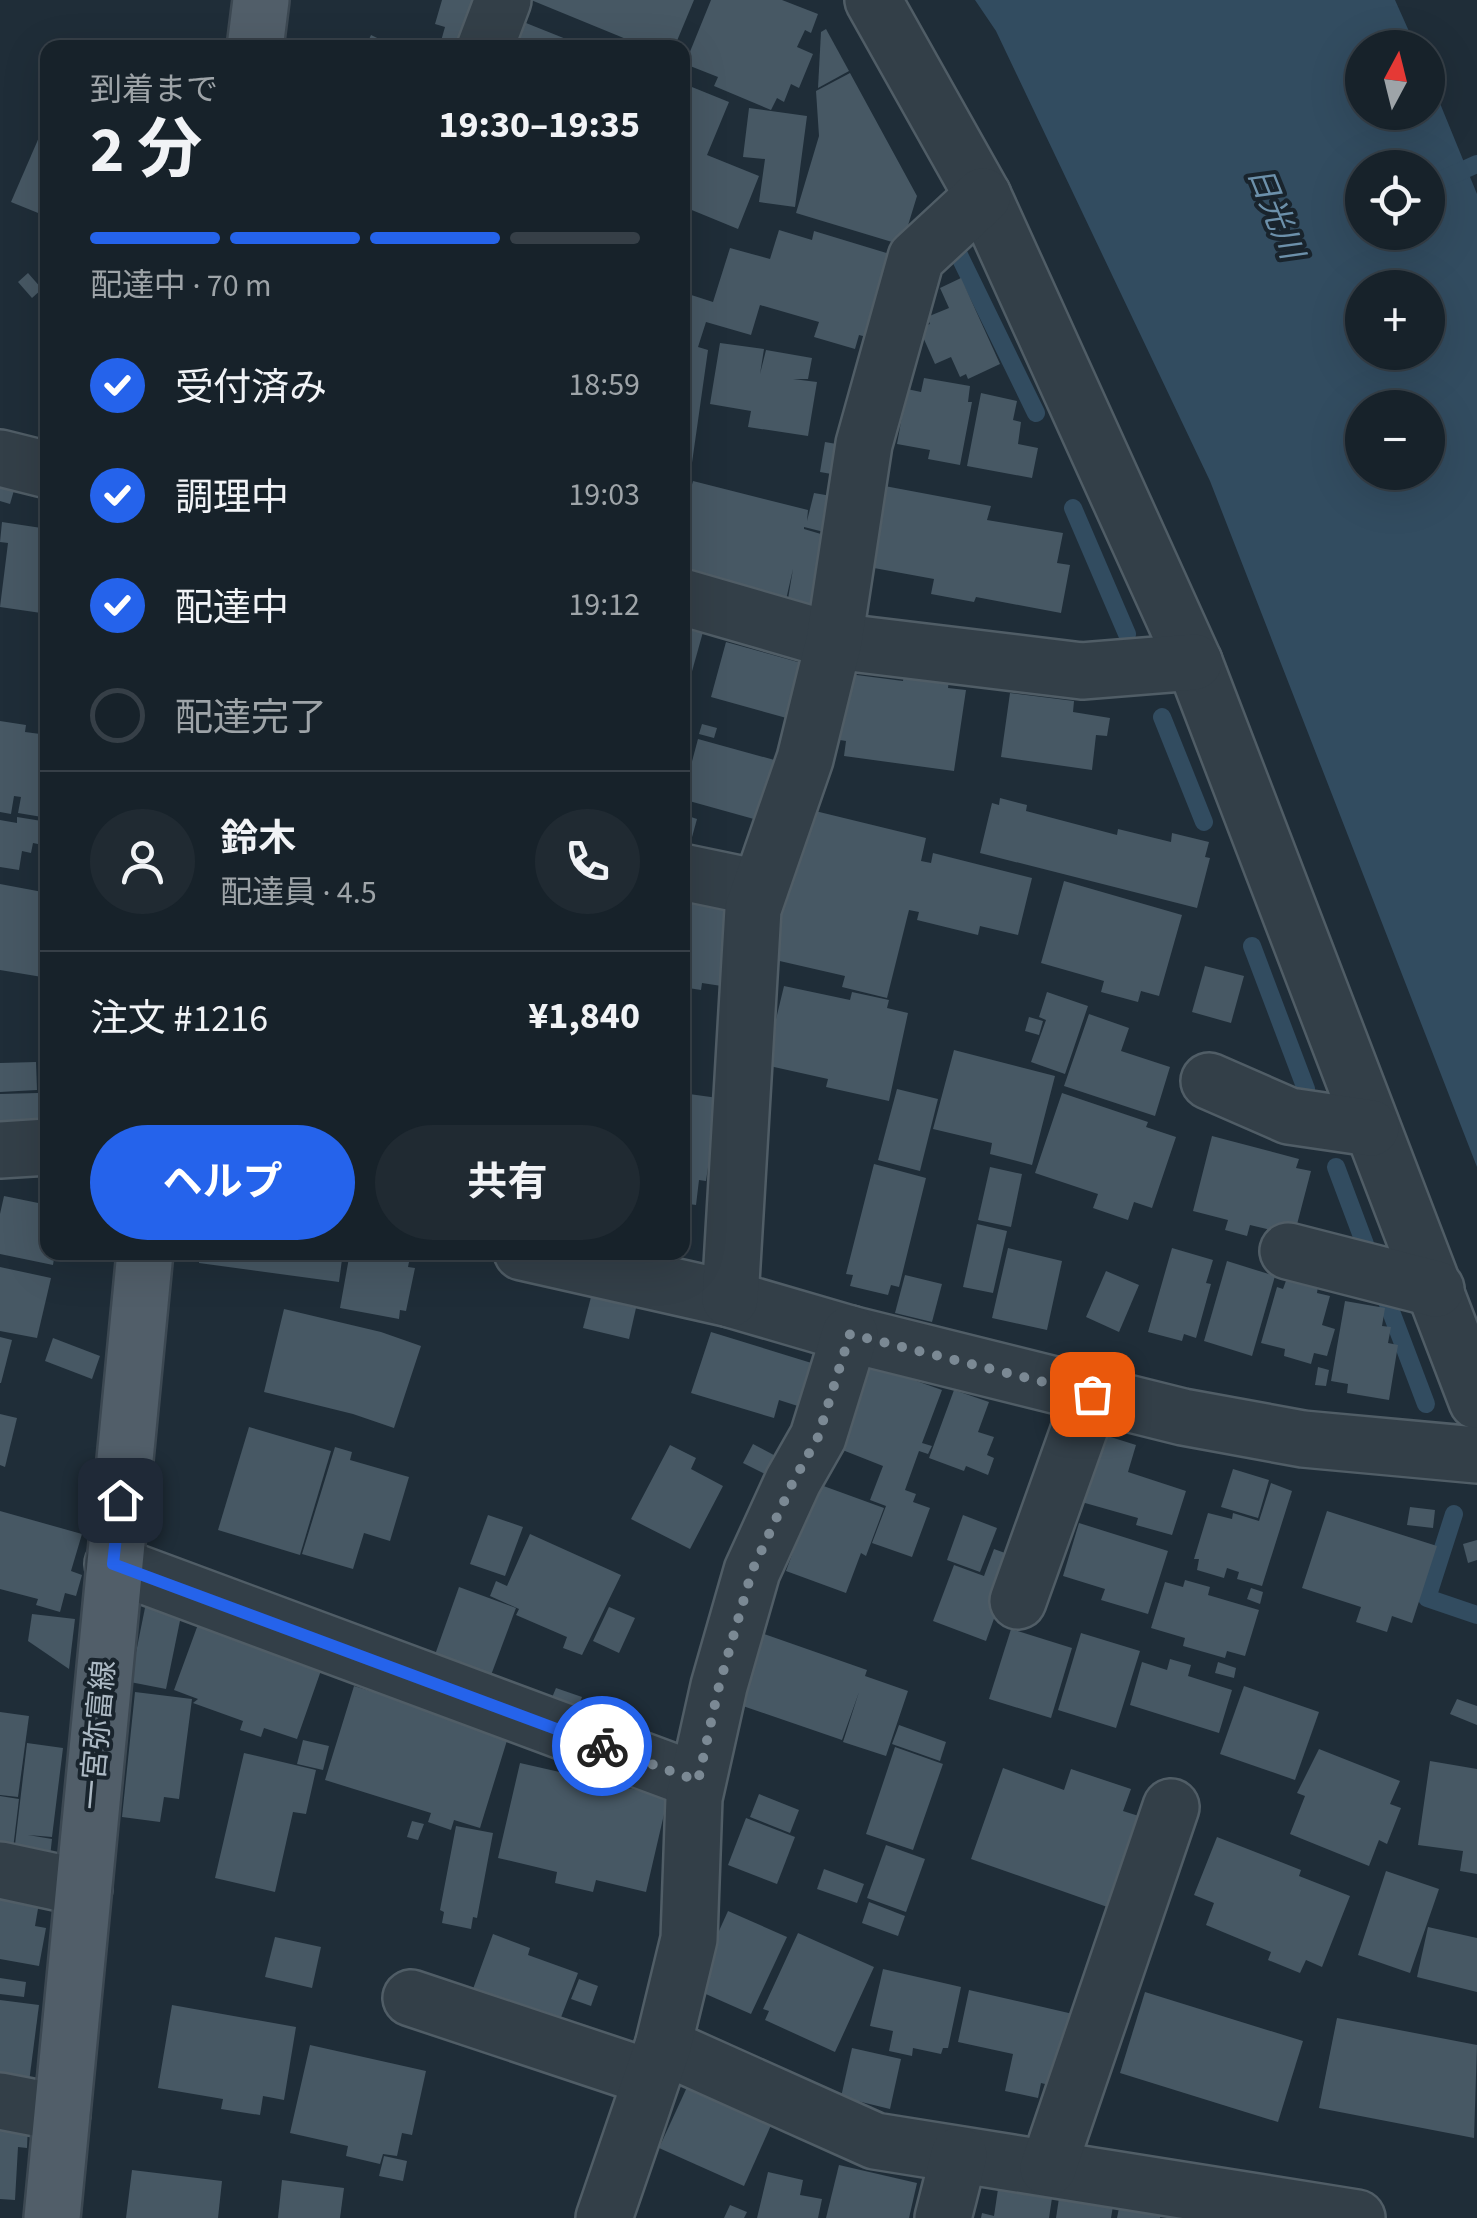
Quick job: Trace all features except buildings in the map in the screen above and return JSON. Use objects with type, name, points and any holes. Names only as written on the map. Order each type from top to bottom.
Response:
[{"type":"main road","points":[[257,40],[261,0]]},
{"type":"main road","name":"一宮弥富線","points":[[52,2218],[144,1260]]},
{"type":"street","points":[[488,40],[502,0]]},
{"type":"street","points":[[873,0],[983,196],[1194,662],[1477,1401]]},
{"type":"street","points":[[730,1299],[753,909],[805,760],[834,641],[864,444],[916,258],[983,196]]},
{"type":"street","points":[[0,458],[40,468]]},
{"type":"street","points":[[690,599],[834,641],[1082,671],[1194,662]]},
{"type":"street","points":[[690,874],[759,888]]},
{"type":"street","points":[[1209,1080],[1289,1116],[1370,1128]]},
{"type":"street","points":[[0,1150],[40,1148]]},
{"type":"street","points":[[1288,1251],[1436,1289]]},
{"type":"street","points":[[557,1260],[730,1299],[850,1334],[1182,1417],[1304,1439],[1477,1454]]},
{"type":"street","points":[[604,2218],[657,2062],[689,1939],[694,1798],[719,1686],[752,1571],[818,1437],[850,1334]]},
{"type":"street","points":[[1018,1601],[1092,1394]]},
{"type":"street","points":[[113,1564],[698,1781]]},
{"type":"street","points":[[1048,2168],[1171,1807]]},
{"type":"street","points":[[0,1870],[84,1888]]},
{"type":"street","points":[[411,1998],[657,2062],[874,2140],[1356,2218]]},
{"type":"street","points":[[0,2101],[62,2113]]},
{"type":"street","points":[[943,2218],[959,2155]]},
{"type":"water","name":"日光川","points":[[975,0],[1395,0],[1408,30],[1345,30],[1345,130],[1445,130],[1445,116],[1477,194],[1477,1167],[1210,481],[996,31]]},
{"type":"waterway","points":[[1445,178],[1477,164]]},
{"type":"waterway","points":[[958,253],[1036,413]]},
{"type":"waterway","points":[[1073,508],[1127,634]]},
{"type":"waterway","points":[[1162,717],[1204,822]]},
{"type":"waterway","points":[[1252,946],[1306,1089]]},
{"type":"waterway","points":[[1336,1167],[1366,1247]]},
{"type":"waterway","points":[[1387,1301],[1426,1404]]},
{"type":"waterway","points":[[1454,1514],[1427,1598],[1477,1615]]},
{"type":"way so far","points":[[602,1746],[698,1781],[719,1686],[752,1571],[818,1437],[850,1334],[1092,1394]]},
{"type":"route","points":[[120,1500],[113,1564],[602,1746]]}]
